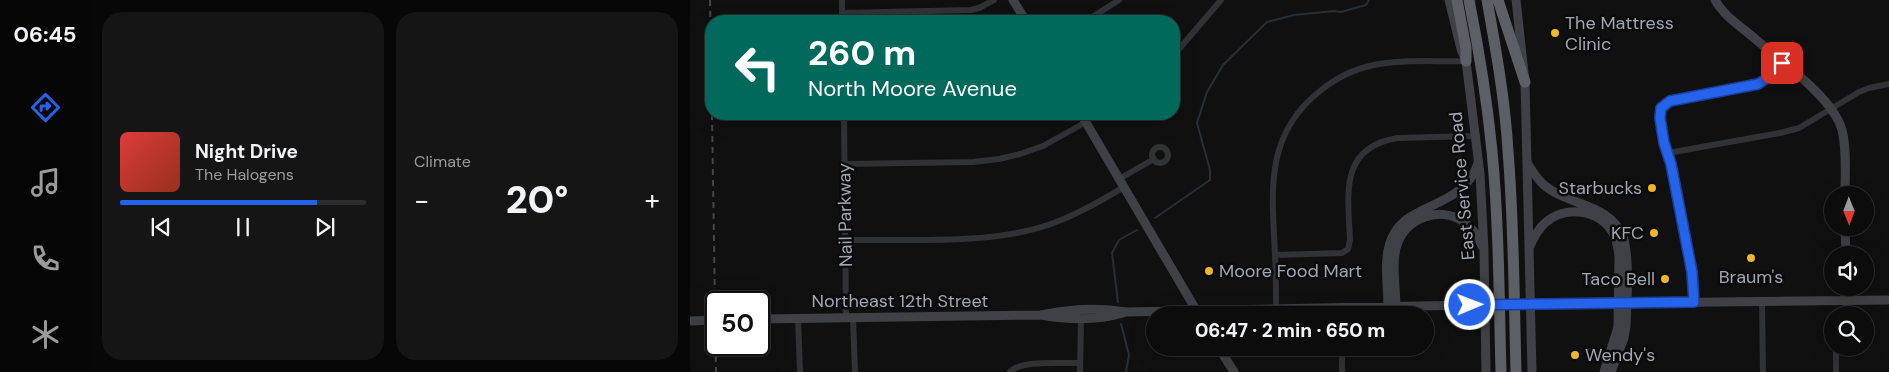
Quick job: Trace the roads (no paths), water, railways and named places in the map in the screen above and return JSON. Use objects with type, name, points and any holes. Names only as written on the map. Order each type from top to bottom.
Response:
[{"type":"highway","points":[[1457,0],[1466,48],[1466,62]]},
{"type":"highway","points":[[1470,0],[1479,51],[1492,152],[1497,222],[1501,372]]},
{"type":"highway","points":[[1487,0],[1496,53],[1508,150],[1516,372]]},
{"type":"highway","points":[[1498,0],[1525,82]]},
{"type":"main road","points":[[1013,0],[1022,15]]},
{"type":"main road","name":"East Service Road","points":[[1449,0],[1466,62],[1477,136],[1484,250],[1486,372]]},
{"type":"main road","points":[[1516,0],[1525,82],[1532,372]]},
{"type":"main road","points":[[1715,0],[1727,15],[1831,108],[1838,118],[1843,136],[1845,186]]},
{"type":"main road","points":[[1084,120],[1194,306]]},
{"type":"main road","points":[[1392,306],[1388,252],[1395,232],[1410,217],[1452,197],[1463,189],[1474,173],[1479,158]]},
{"type":"main road","points":[[1527,161],[1535,176],[1549,189],[1601,212],[1613,221],[1618,228],[1626,249],[1623,303],[1617,333],[1604,372]]},
{"type":"main road","points":[[1529,248],[1539,229],[1552,217],[1563,213],[1575,211],[1595,216],[1607,225],[1616,239],[1619,256],[1624,338],[1611,372]]},
{"type":"main road","points":[[1392,306],[1396,250],[1405,230],[1416,221],[1439,214],[1459,219],[1473,231],[1484,250]]},
{"type":"main road","name":"Northeast 12th Street","points":[[1431,306],[1889,300]]},
{"type":"main road","name":"Northeast 12th Street","points":[[770,319],[1041,315],[1064,319],[1104,309],[1146,312]]},
{"type":"main road","points":[[690,320],[705,320]]},
{"type":"main road","points":[[1224,356],[1234,372]]},
{"type":"street","points":[[842,0],[842,13],[971,10],[994,0]]},
{"type":"street","points":[[1095,15],[1119,0]]},
{"type":"street","points":[[1180,48],[1221,0]]},
{"type":"street","points":[[1276,306],[1272,206],[1276,157],[1286,131],[1294,117],[1307,102],[1333,80],[1366,66],[1390,62],[1466,62]]},
{"type":"street","points":[[1694,302],[1692,272],[1660,118],[1663,105],[1670,101],[1758,84],[1769,77],[1782,63]]},
{"type":"street","points":[[1668,154],[1790,131],[1808,124],[1845,99],[1869,88],[1889,84]]},
{"type":"street","name":"Nail Parkway","points":[[844,120],[846,240],[854,372]]},
{"type":"street","points":[[845,164],[973,162],[999,159],[1042,146],[1077,120]]},
{"type":"street","points":[[1275,255],[1342,253],[1348,249],[1350,240],[1349,178],[1359,158],[1372,146],[1397,138],[1477,136]]},
{"type":"street","points":[[846,240],[976,238],[1020,232],[1061,220],[1096,203],[1154,159]]},
{"type":"street","points":[[1846,300],[1846,306]]},
{"type":"street","points":[[1762,301],[1763,372]]},
{"type":"street","points":[[1079,314],[1080,372]]},
{"type":"street","points":[[798,318],[800,372]]},
{"type":"street","points":[[1342,356],[1342,372]]},
{"type":"street","points":[[1836,356],[1836,372]]},
{"type":"street","points":[[1010,372],[1013,368],[1023,365],[1080,364]]},
{"type":"waterway","points":[[1155,218],[1210,180],[1210,170],[1197,123],[1207,92],[1223,65],[1267,22],[1294,15],[1341,12],[1366,5],[1369,0]]},
{"type":"waterway","points":[[1118,302],[1112,253],[1119,240],[1137,230]]},
{"type":"waterway","points":[[1121,324],[1129,355],[1126,372]]},
{"type":"railway","points":[[710,0],[710,15]]},
{"type":"railway","points":[[712,120],[716,372]]},
{"type":"place","name":"The Mattress Clinic","points":[[1555,33]]},
{"type":"place","name":"Starbucks","points":[[1652,188]]},
{"type":"place","name":"KFC","points":[[1654,233]]},
{"type":"place","name":"Braum's","points":[[1751,258]]},
{"type":"place","name":"Moore Food Mart","points":[[1209,271]]},
{"type":"place","name":"Taco Bell","points":[[1665,279]]},
{"type":"place","name":"Wendy's","points":[[1575,355]]}]
